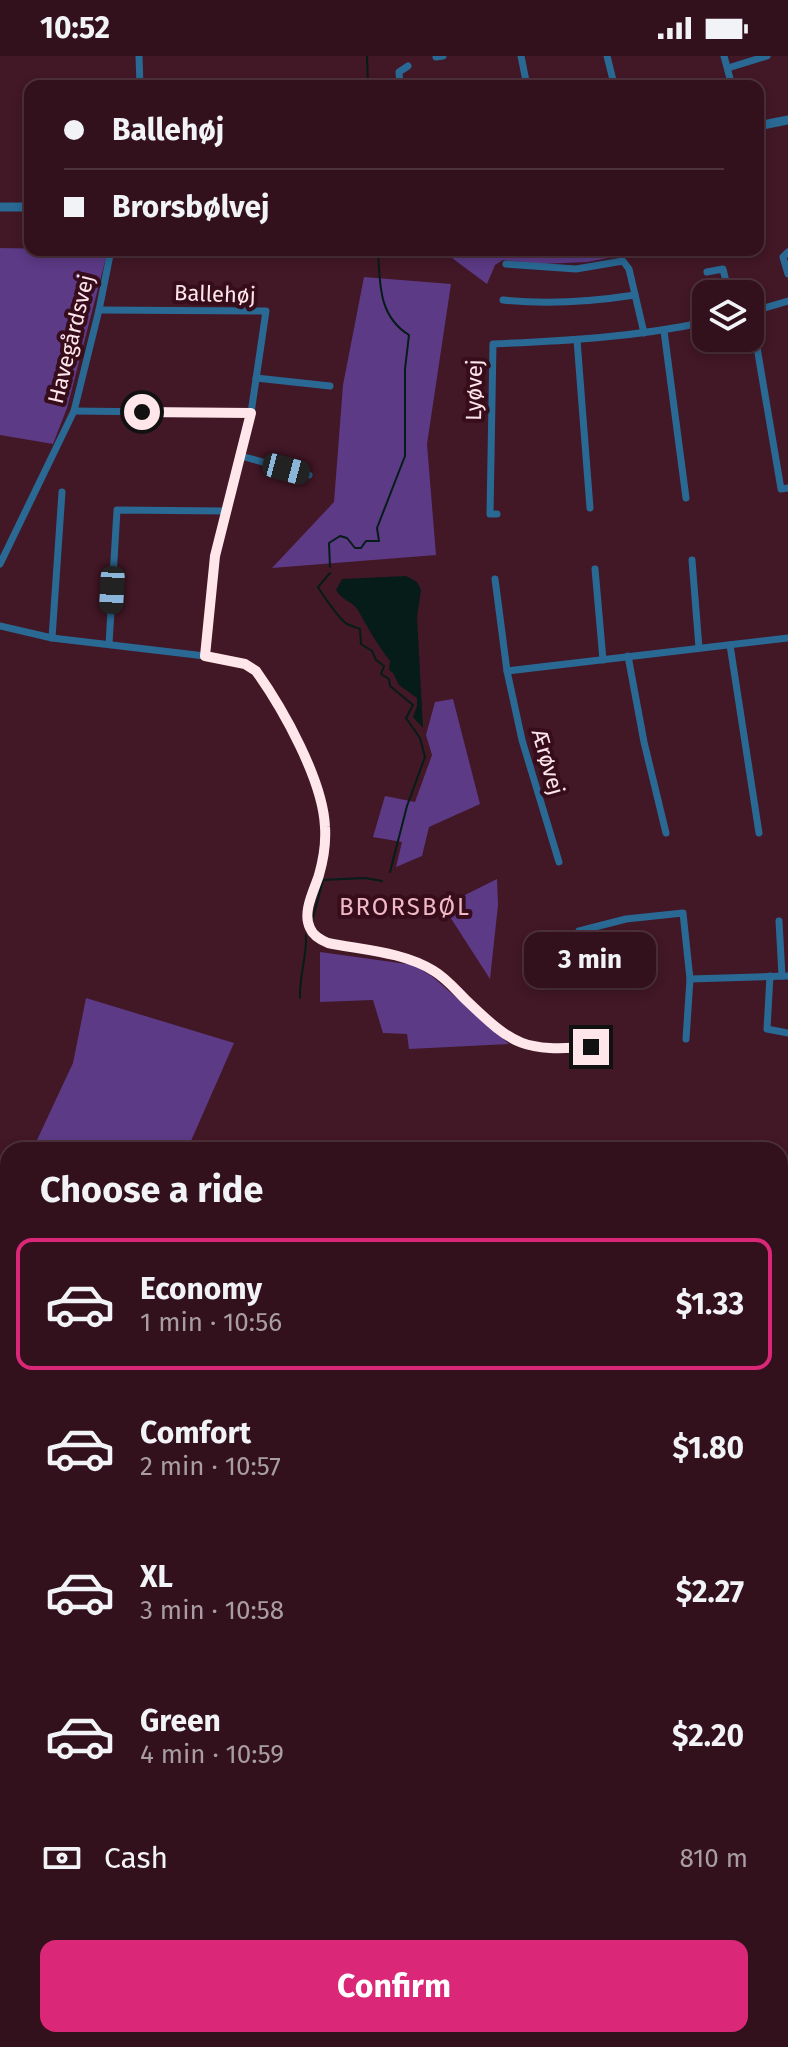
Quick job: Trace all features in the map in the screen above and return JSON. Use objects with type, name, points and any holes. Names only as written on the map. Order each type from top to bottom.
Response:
[{"type":"street","points":[[139,56],[140,80]]},
{"type":"street","points":[[521,56],[526,80]]},
{"type":"street","points":[[607,56],[613,80]]},
{"type":"street","points":[[724,56],[731,80]]},
{"type":"street","points":[[728,68],[767,56]]},
{"type":"street","points":[[400,80],[399,72],[408,66]]},
{"type":"street","points":[[764,125],[788,120]]},
{"type":"street","points":[[0,207],[24,207]]},
{"type":"street","points":[[788,252],[783,257],[788,274]]},
{"type":"street","name":"Havegårdsvej","points":[[0,564],[74,411],[110,256]]},
{"type":"street","points":[[506,264],[576,269],[623,261],[629,269],[644,333]]},
{"type":"street","points":[[707,272],[723,269],[726,280]]},
{"type":"street","points":[[503,300],[543,304],[581,303],[635,295]]},
{"type":"street","points":[[764,308],[788,301]]},
{"type":"street","name":"Ballehøj","points":[[99,310],[266,311],[251,413],[225,511],[210,587],[205,656]]},
{"type":"street","name":"Lyøvej","points":[[497,514],[490,514],[493,344],[577,340],[692,325]]},
{"type":"street","points":[[664,331],[686,498]]},
{"type":"street","points":[[577,340],[590,508]]},
{"type":"street","points":[[757,352],[781,489],[788,488]]},
{"type":"street","points":[[256,378],[330,386]]},
{"type":"street","points":[[74,411],[251,413]]},
{"type":"street","points":[[241,456],[309,475]]},
{"type":"street","points":[[52,638],[62,492]]},
{"type":"street","points":[[109,644],[117,510],[225,511]]},
{"type":"street","points":[[692,560],[699,648]]},
{"type":"street","points":[[595,569],[603,660]]},
{"type":"street","name":"Ærøvej","points":[[495,579],[507,671],[522,740],[559,862]]},
{"type":"street","points":[[0,626],[52,638],[205,656],[245,664],[256,671],[298,741],[325,827],[319,874],[307,914],[310,929],[317,938],[415,961],[437,973],[502,1033],[523,1044],[548,1050],[591,1047]]},
{"type":"street","points":[[507,671],[788,638]]},
{"type":"street","points":[[730,645],[759,833]]},
{"type":"street","points":[[628,656],[644,742],[666,833]]},
{"type":"street","points":[[579,931],[626,919],[683,913],[690,979],[686,1039]]},
{"type":"street","points":[[690,979],[785,976],[779,921]]},
{"type":"street","points":[[770,976],[767,1029],[788,1033]]},
{"type":"shaded area","points":[[0,248],[24,248],[24,256],[106,256],[67,408],[53,444],[0,435]]},
{"type":"shaded area","points":[[450,256],[618,256],[587,262],[540,264],[503,260],[495,265],[487,284]]},
{"type":"shaded area","points":[[364,277],[451,284],[427,444],[436,555],[272,568],[334,502],[343,385]]},
{"type":"shaded area","points":[[406,576],[417,582],[421,590],[417,617],[423,728],[413,717],[417,698],[399,685],[389,670],[390,661],[357,609],[336,590],[342,579]]},
{"type":"shaded area","points":[[453,699],[480,804],[429,827],[422,856],[396,867],[402,842],[373,837],[385,796],[415,802],[432,755],[426,735],[435,702]]},
{"type":"shaded area","points":[[497,879],[498,905],[490,979],[443,906]]},
{"type":"shaded area","points":[[320,952],[414,965],[433,977],[509,1044],[409,1049],[407,1034],[383,1033],[373,1000],[320,1002]]},
{"type":"shaded area","points":[[86,998],[234,1043],[191,1142],[37,1140],[73,1063]]},
{"type":"waterway","points":[[367,56],[368,80]]},
{"type":"waterway","points":[[330,567],[329,543],[340,536],[347,538],[355,548],[361,548],[366,541],[379,541],[377,528],[405,456],[405,369],[409,335],[391,318],[386,308],[378,256]]},
{"type":"waterway","points":[[330,573],[318,587],[344,622],[360,629],[361,644],[372,651],[376,660],[384,666],[381,674],[413,705],[406,718],[420,738],[425,757],[407,806],[390,872]]},
{"type":"waterway","points":[[313,918],[323,880],[365,878],[382,881]]},
{"type":"waterway","points":[[300,998],[306,935]]},
{"type":"district","name":"BRORSBØL","points":[[405,907]]},
{"type":"route","points":[[142,412],[251,413],[215,556],[205,656],[245,664],[256,671],[298,741],[325,827],[319,874],[307,914],[310,929],[317,938],[328,943],[415,961],[437,973],[502,1033],[523,1044],[548,1050],[591,1047]]}]
